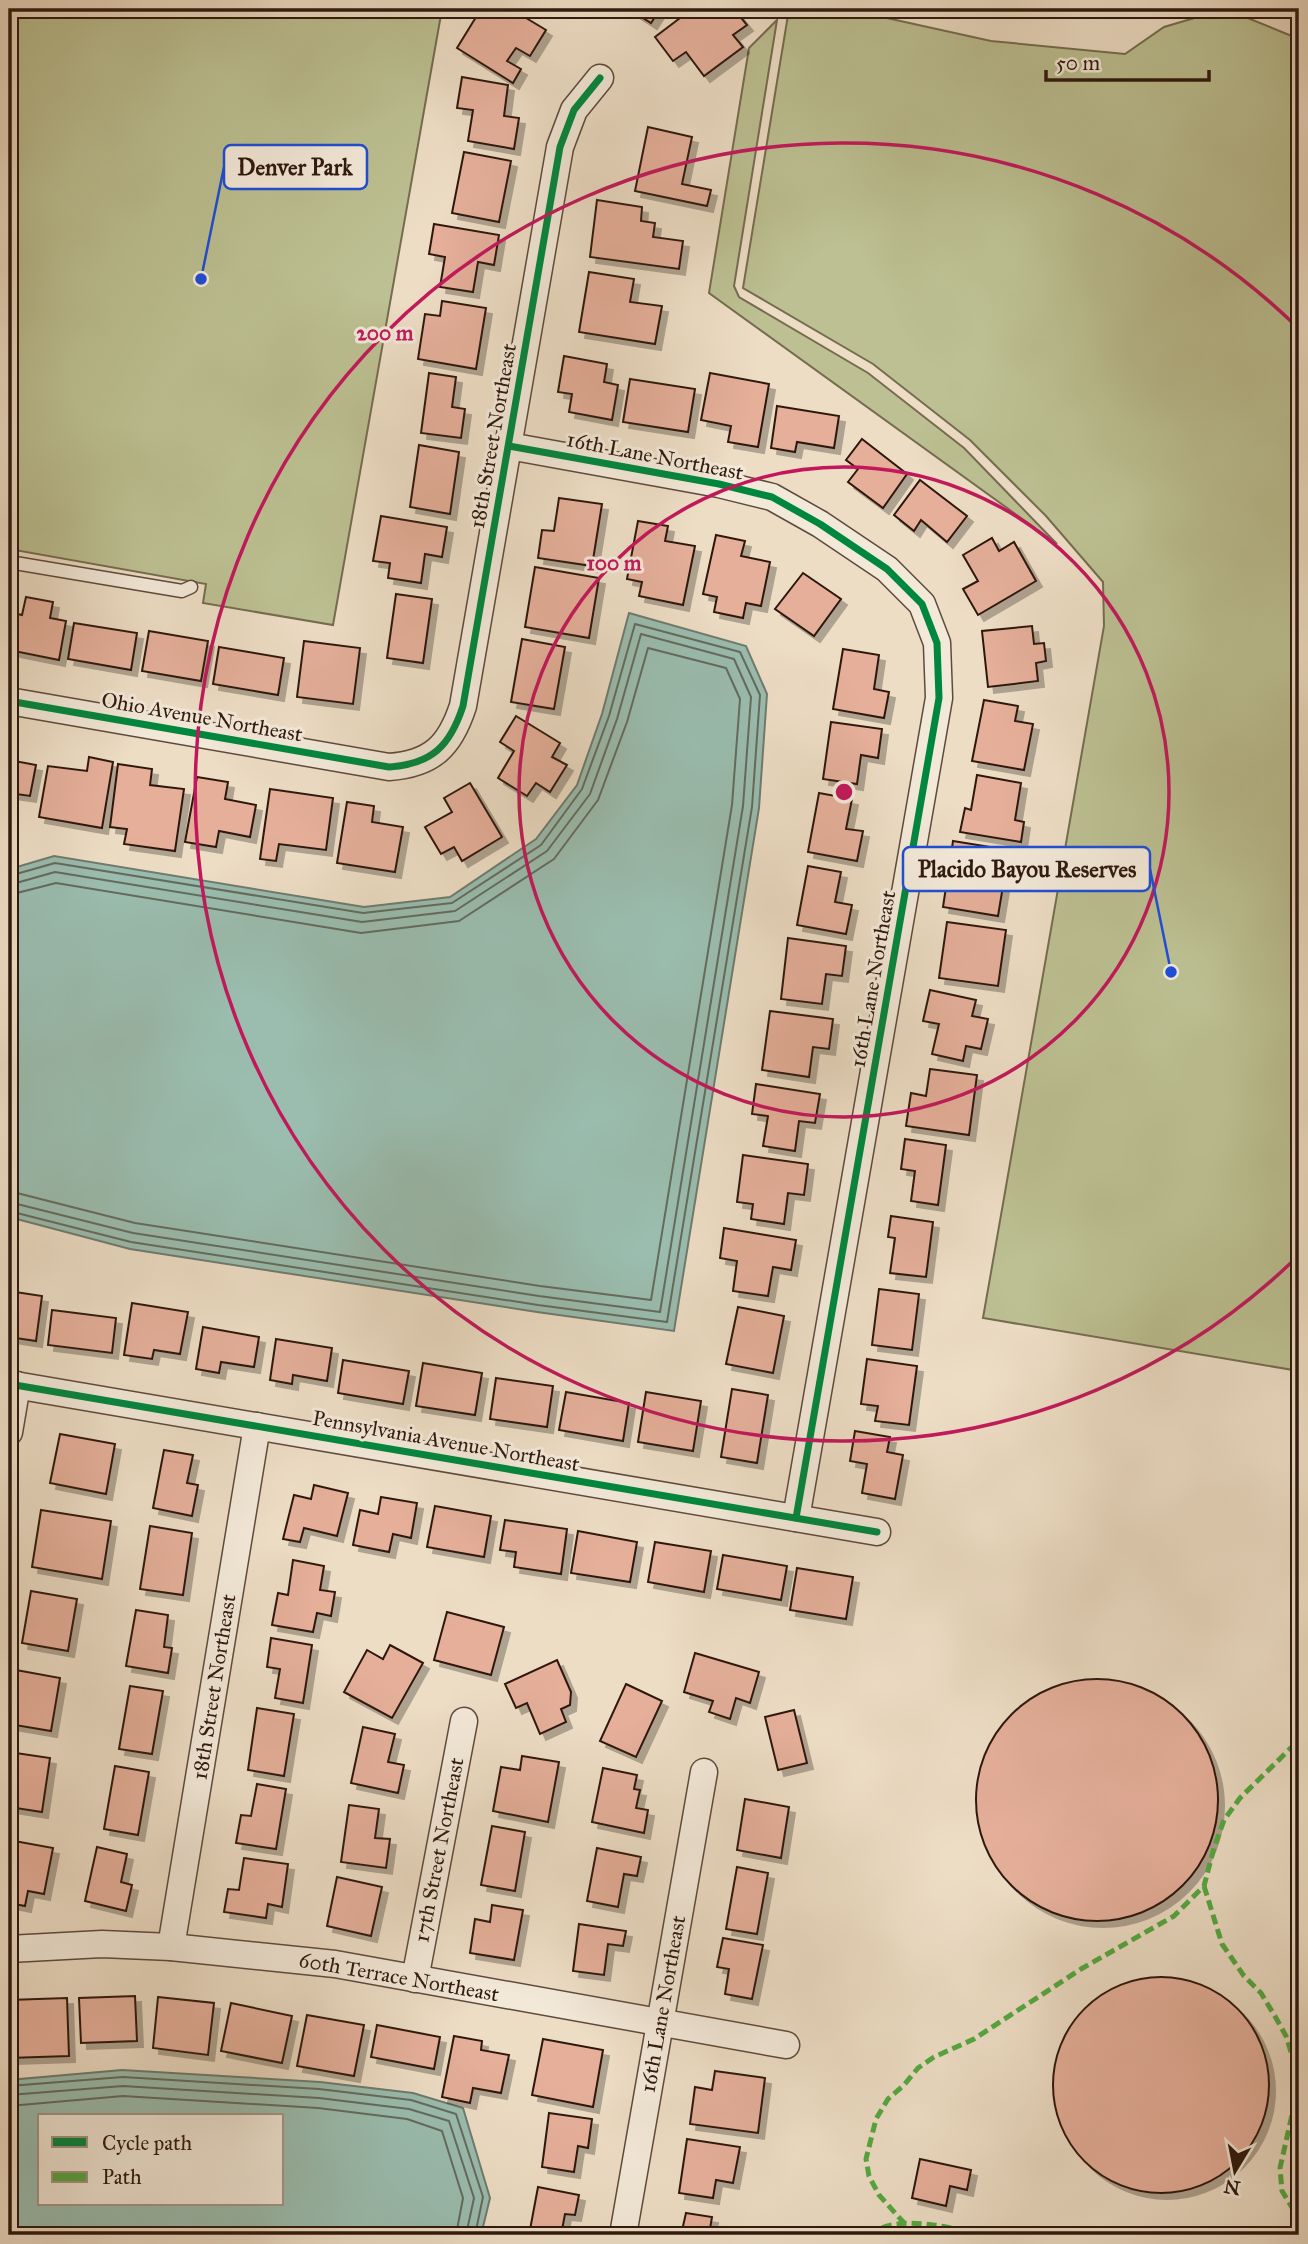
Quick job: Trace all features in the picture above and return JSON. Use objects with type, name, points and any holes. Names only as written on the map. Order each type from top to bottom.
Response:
[{"type":"street","name":"18th Street Northeast","points":[[389,767],[408,766],[449,741],[463,706],[560,147],[574,110],[600,78]]},
{"type":"street","name":"16th Lane Northeast","points":[[509,446],[719,484],[772,497],[820,524],[887,569],[922,604],[937,643],[939,698],[796,1517]]},
{"type":"street","name":"Ohio Avenue Northeast","points":[[9,701],[389,767]]},
{"type":"street","name":"Pennsylvania Avenue Northeast","points":[[13,1384],[877,1532]]},
{"type":"street","points":[[9,1432],[13,1384]]},
{"type":"street","name":"18th Street Northeast","points":[[170,1947],[257,1426]]},
{"type":"street","name":"17th Street Northeast","points":[[415,1979],[464,1721]]},
{"type":"street","name":"16th Lane Northeast","points":[[622,2235],[705,1772]]},
{"type":"street","name":"60th Terrace Northeast","points":[[9,1949],[102,1944],[170,1947],[335,1964],[786,2045]]},
{"type":"lane","points":[[9,562],[182,591],[191,587]]},
{"type":"shaded area","points":[[9,9],[442,9],[333,625],[203,603],[206,584],[9,549]]},
{"type":"shaded area","points":[[789,9],[846,9],[991,41],[1125,54],[1164,27],[1208,14],[1233,12],[1299,39],[1299,1371],[983,1318],[1104,626],[1103,582],[1046,516],[970,440],[873,364],[743,288]]},
{"type":"shaded area","points":[[777,20],[734,286],[739,297],[868,373],[964,448],[1057,544],[709,293],[749,48]]},
{"type":"water","points":[[629,613],[746,646],[767,694],[759,808],[674,1331],[130,1249],[9,1217],[10,869],[54,856],[364,907],[450,897],[536,839],[577,785],[602,714]]},
{"type":"water","points":[[122,2070],[320,2082],[413,2093],[463,2108],[490,2198],[481,2235],[9,2235],[9,2080]]},
{"type":"building","points":[[481,9],[511,9],[546,30],[530,56],[516,48],[507,61],[521,69],[513,83],[457,48]]},
{"type":"building","points":[[629,9],[660,9],[651,23]]},
{"type":"building","points":[[692,9],[734,9],[747,25],[733,35],[743,47],[704,76],[686,52],[673,61],[655,37]]},
{"type":"building","points":[[462,77],[508,85],[504,116],[519,118],[514,149],[468,141],[473,110],[457,108]]},
{"type":"building","points":[[648,127],[692,137],[682,184],[711,190],[707,206],[635,191]]},
{"type":"building","points":[[464,152],[511,161],[499,222],[452,213]]},
{"type":"building","points":[[597,200],[642,207],[641,221],[655,223],[653,237],[683,241],[679,269],[590,257]]},
{"type":"building","points":[[434,224],[499,235],[494,265],[478,262],[473,292],[440,287],[445,257],[429,254]]},
{"type":"building","points":[[589,272],[634,279],[630,302],[662,306],[655,344],[579,332]]},
{"type":"building","points":[[442,301],[486,308],[476,369],[418,359],[425,314],[440,316]]},
{"type":"building","points":[[564,356],[607,364],[604,382],[618,385],[612,420],[569,412],[572,394],[558,392]]},
{"type":"building","points":[[429,373],[456,377],[452,407],[465,409],[461,438],[421,433]]},
{"type":"building","points":[[710,373],[769,384],[758,447],[728,442],[731,426],[701,420]]},
{"type":"building","points":[[630,379],[695,389],[688,432],[623,422]]},
{"type":"building","points":[[777,406],[839,416],[834,448],[797,442],[795,452],[771,448]]},
{"type":"building","points":[[862,439],[907,474],[883,508],[848,482],[858,469],[846,460]]},
{"type":"building","points":[[419,445],[459,452],[450,514],[410,507]]},
{"type":"building","points":[[920,480],[967,516],[947,542],[921,520],[914,531],[894,515]]},
{"type":"building","points":[[559,498],[602,504],[592,566],[538,558],[542,530],[554,531]]},
{"type":"building","points":[[381,516],[447,527],[442,557],[425,554],[421,583],[388,578],[390,563],[373,561]]},
{"type":"building","points":[[638,521],[668,526],[665,541],[695,546],[683,605],[639,596],[642,582],[627,579]]},
{"type":"building","points":[[716,535],[745,541],[741,556],[770,562],[761,606],[746,603],[743,618],[714,612],[717,597],[703,594]]},
{"type":"building","points":[[992,538],[999,551],[1014,542],[1036,581],[978,615],[963,589],[978,581],[963,555]]},
{"type":"building","points":[[535,567],[599,578],[589,638],[525,627]]},
{"type":"building","points":[[803,573],[841,599],[814,636],[775,609]]},
{"type":"building","points":[[396,594],[432,599],[423,663],[387,658]]},
{"type":"building","points":[[26,597],[53,602],[50,618],[66,621],[59,660],[9,650],[9,612],[22,615]]},
{"type":"building","points":[[74,623],[137,633],[131,670],[68,659]]},
{"type":"building","points":[[1032,626],[1034,644],[1044,643],[1046,661],[1036,663],[1038,681],[988,687],[982,631]]},
{"type":"building","points":[[149,631],[208,641],[201,681],[142,671]]},
{"type":"building","points":[[522,639],[565,647],[554,709],[511,702]]},
{"type":"building","points":[[304,641],[360,648],[353,704],[297,697]]},
{"type":"building","points":[[219,647],[284,658],[278,695],[213,684]]},
{"type":"building","points":[[843,649],[879,655],[874,689],[889,692],[884,718],[833,709]]},
{"type":"building","points":[[984,700],[1018,706],[1015,721],[1033,724],[1024,770],[972,761]]},
{"type":"building","points":[[516,716],[560,743],[552,757],[567,765],[550,792],[536,783],[527,796],[498,778],[514,751],[500,742]]},
{"type":"building","points":[[831,722],[882,729],[878,758],[861,755],[857,784],[823,779]]},
{"type":"building","points":[[89,757],[113,762],[102,828],[39,817],[48,766],[87,771]]},
{"type":"building","points":[[9,760],[36,765],[30,796],[9,793]]},
{"type":"building","points":[[118,764],[152,769],[150,785],[184,789],[175,851],[124,844],[127,829],[110,827]]},
{"type":"building","points":[[977,775],[1021,783],[1015,820],[1024,822],[1021,842],[960,832],[965,808],[971,810]]},
{"type":"building","points":[[197,777],[228,782],[225,799],[256,805],[250,837],[219,831],[216,847],[185,842]]},
{"type":"building","points":[[470,783],[502,837],[462,861],[454,847],[441,854],[425,827],[452,812],[444,798]]},
{"type":"building","points":[[270,789],[333,798],[326,850],[279,844],[276,861],[260,859]]},
{"type":"building","points":[[819,793],[852,799],[846,829],[863,831],[857,861],[808,852]]},
{"type":"building","points":[[347,802],[374,806],[372,822],[403,827],[395,872],[337,863]]},
{"type":"building","points":[[953,841],[1009,850],[998,916],[943,907]]},
{"type":"building","points":[[808,866],[841,872],[835,902],[852,905],[846,934],[797,925]]},
{"type":"building","points":[[947,922],[1006,930],[998,986],[939,978]]},
{"type":"building","points":[[788,938],[846,946],[842,976],[826,974],[822,1004],[781,999]]},
{"type":"building","points":[[930,990],[976,1000],[972,1016],[988,1019],[981,1049],[966,1046],[963,1061],[932,1054],[939,1024],[923,1021]]},
{"type":"building","points":[[770,1011],[833,1019],[829,1049],[813,1047],[809,1077],[762,1070]]},
{"type":"building","points":[[930,1069],[977,1075],[969,1135],[906,1126],[911,1093],[926,1096]]},
{"type":"building","points":[[756,1084],[820,1094],[815,1123],[799,1121],[795,1151],[763,1146],[768,1116],[752,1114]]},
{"type":"building","points":[[905,1139],[946,1145],[938,1205],[911,1201],[915,1171],[901,1169]]},
{"type":"building","points":[[743,1155],[808,1164],[804,1195],[788,1193],[784,1224],[751,1219],[753,1204],[737,1202]]},
{"type":"building","points":[[891,1216],[933,1222],[926,1277],[890,1273],[895,1238],[888,1237]]},
{"type":"building","points":[[724,1228],[796,1240],[791,1270],[773,1267],[768,1296],[733,1291],[737,1261],[720,1258]]},
{"type":"building","points":[[879,1289],[919,1294],[912,1350],[872,1345]]},
{"type":"building","points":[[9,1291],[42,1296],[36,1341],[9,1337]]},
{"type":"building","points":[[132,1303],[188,1312],[180,1354],[154,1350],[152,1359],[124,1355]]},
{"type":"building","points":[[738,1307],[784,1316],[773,1373],[726,1364]]},
{"type":"building","points":[[52,1310],[116,1318],[112,1353],[48,1345]]},
{"type":"building","points":[[203,1327],[259,1337],[254,1367],[221,1362],[219,1373],[196,1369]]},
{"type":"building","points":[[276,1339],[332,1348],[327,1381],[293,1375],[292,1384],[270,1380]]},
{"type":"building","points":[[867,1359],[917,1366],[909,1425],[875,1421],[878,1406],[861,1404]]},
{"type":"building","points":[[343,1360],[409,1371],[403,1404],[338,1393]]},
{"type":"building","points":[[423,1363],[482,1373],[475,1415],[416,1406]]},
{"type":"building","points":[[496,1378],[553,1386],[547,1427],[490,1419]]},
{"type":"building","points":[[732,1389],[768,1395],[757,1463],[721,1457]]},
{"type":"building","points":[[566,1392],[629,1403],[623,1441],[559,1430]]},
{"type":"building","points":[[646,1392],[701,1401],[693,1451],[638,1442]]},
{"type":"building","points":[[855,1431],[890,1437],[887,1452],[903,1455],[895,1499],[862,1493],[867,1464],[850,1461]]},
{"type":"building","points":[[60,1434],[115,1444],[106,1494],[50,1483]]},
{"type":"building","points":[[164,1450],[193,1455],[187,1483],[198,1485],[192,1516],[153,1508]]},
{"type":"building","points":[[314,1485],[348,1493],[337,1536],[304,1528],[300,1542],[283,1539],[294,1495],[311,1499]]},
{"type":"building","points":[[381,1497],[417,1503],[411,1538],[393,1534],[389,1552],[353,1545],[360,1510],[378,1514]]},
{"type":"building","points":[[435,1506],[491,1516],[484,1557],[427,1547]]},
{"type":"building","points":[[41,1510],[111,1521],[102,1579],[32,1567]]},
{"type":"building","points":[[505,1520],[567,1529],[561,1574],[514,1567],[516,1552],[500,1550]]},
{"type":"building","points":[[150,1526],[192,1533],[183,1595],[140,1589]]},
{"type":"building","points":[[578,1531],[637,1542],[630,1582],[571,1573]]},
{"type":"building","points":[[655,1542],[711,1551],[704,1592],[648,1582]]},
{"type":"building","points":[[723,1555],[787,1566],[781,1600],[717,1589]]},
{"type":"building","points":[[293,1560],[324,1566],[320,1590],[335,1592],[331,1616],[317,1613],[313,1632],[272,1625],[278,1593],[288,1595]]},
{"type":"building","points":[[797,1568],[853,1577],[846,1619],[790,1610]]},
{"type":"building","points":[[31,1591],[77,1599],[68,1651],[22,1643]]},
{"type":"building","points":[[136,1610],[168,1615],[164,1647],[172,1648],[168,1673],[126,1666]]},
{"type":"building","points":[[447,1612],[504,1627],[491,1675],[434,1660]]},
{"type":"building","points":[[271,1638],[312,1645],[303,1703],[275,1698],[280,1669],[267,1667]]},
{"type":"building","points":[[390,1645],[423,1663],[392,1718],[344,1692],[367,1650],[383,1659]]},
{"type":"building","points":[[695,1653],[759,1672],[750,1703],[736,1698],[730,1719],[709,1712],[713,1701],[684,1692]]},
{"type":"building","points":[[557,1660],[571,1692],[570,1705],[561,1709],[566,1722],[540,1734],[527,1703],[516,1708],[505,1684]]},
{"type":"building","points":[[16,1670],[60,1678],[51,1731],[9,1724]]},
{"type":"building","points":[[1097,1679],[1121,1681],[1143,1688],[1164,1699],[1183,1714],[1198,1733],[1209,1754],[1216,1776],[1216,1824],[1209,1846],[1198,1867],[1183,1886],[1164,1901],[1143,1912],[1121,1919],[1097,1921],[1073,1919],[1051,1912],[1030,1901],[1011,1886],[996,1867],[985,1846],[978,1824],[976,1800],[978,1776],[985,1754],[996,1733],[1011,1714],[1030,1699],[1051,1688],[1073,1681]]},
{"type":"building","points":[[626,1684],[662,1701],[636,1757],[600,1741]]},
{"type":"building","points":[[130,1686],[163,1691],[152,1754],[119,1749]]},
{"type":"building","points":[[257,1708],[294,1714],[284,1776],[248,1770]]},
{"type":"building","points":[[794,1710],[807,1763],[778,1770],[765,1717]]},
{"type":"building","points":[[363,1727],[395,1734],[388,1762],[404,1765],[398,1793],[351,1783]]},
{"type":"building","points":[[9,1752],[50,1758],[42,1812],[9,1807]]},
{"type":"building","points":[[522,1756],[559,1762],[548,1822],[493,1811],[501,1767],[520,1770]]},
{"type":"building","points":[[115,1766],[149,1772],[138,1835],[104,1829]]},
{"type":"building","points":[[603,1768],[637,1775],[634,1789],[640,1790],[636,1808],[648,1810],[644,1833],[592,1822]]},
{"type":"building","points":[[257,1784],[286,1789],[276,1849],[236,1843],[241,1815],[251,1816]]},
{"type":"building","points":[[745,1799],[789,1807],[781,1858],[737,1850]]},
{"type":"building","points":[[349,1805],[379,1809],[375,1838],[390,1839],[386,1868],[341,1862]]},
{"type":"building","points":[[492,1826],[525,1832],[515,1891],[481,1885]]},
{"type":"building","points":[[9,1840],[53,1848],[44,1894],[28,1891],[25,1906],[9,1903]]},
{"type":"building","points":[[97,1847],[127,1854],[121,1882],[132,1885],[126,1911],[85,1901]]},
{"type":"building","points":[[597,1848],[641,1857],[637,1876],[624,1874],[618,1907],[587,1901]]},
{"type":"building","points":[[244,1858],[288,1864],[282,1907],[268,1904],[266,1918],[224,1912],[228,1889],[239,1890]]},
{"type":"building","points":[[737,1867],[768,1873],[757,1934],[726,1929]]},
{"type":"building","points":[[337,1877],[382,1887],[371,1936],[327,1926]]},
{"type":"building","points":[[492,1905],[523,1910],[514,1960],[470,1953],[475,1919],[490,1922]]},
{"type":"building","points":[[579,1924],[626,1931],[623,1946],[608,1944],[604,1975],[573,1971]]},
{"type":"building","points":[[723,1938],[763,1945],[752,1999],[725,1994],[729,1969],[717,1967]]},
{"type":"building","points":[[1161,1977],[1202,1986],[1237,2009],[1260,2044],[1269,2085],[1260,2126],[1237,2161],[1202,2184],[1161,2193],[1120,2184],[1085,2161],[1062,2126],[1053,2085],[1062,2044],[1085,2009],[1120,1986]]},
{"type":"building","points":[[135,1996],[137,2041],[81,2043],[79,1998]]},
{"type":"building","points":[[158,1997],[214,2003],[208,2055],[153,2048]]},
{"type":"building","points":[[67,1998],[69,2056],[9,2058],[9,2000]]},
{"type":"building","points":[[231,2003],[292,2016],[282,2063],[221,2051]]},
{"type":"building","points":[[307,2015],[364,2025],[354,2076],[297,2066]]},
{"type":"building","points":[[377,2025],[440,2037],[434,2069],[371,2057]]},
{"type":"building","points":[[454,2036],[482,2041],[481,2050],[509,2055],[501,2093],[473,2088],[470,2103],[442,2097]]},
{"type":"building","points":[[543,2039],[603,2050],[593,2107],[532,2095]]},
{"type":"building","points":[[715,2071],[765,2078],[758,2133],[690,2124],[695,2087],[712,2090]]},
{"type":"building","points":[[549,2113],[592,2119],[588,2148],[578,2146],[574,2172],[542,2167]]},
{"type":"building","points":[[687,2139],[740,2147],[733,2183],[716,2180],[713,2198],[679,2193]]},
{"type":"building","points":[[920,2159],[971,2170],[967,2190],[950,2186],[946,2206],[912,2198]]},
{"type":"building","points":[[538,2187],[579,2195],[575,2215],[565,2214],[561,2235],[529,2235]]},
{"type":"building","points":[[686,2213],[712,2217],[709,2235],[681,2235]]},
{"type":"marked path","points":[[905,2224],[879,2195],[869,2176],[866,2159],[876,2119],[888,2099],[918,2068],[934,2057],[974,2039],[1081,1969],[1174,1916],[1204,1886],[1224,1820],[1240,1798],[1299,1740]]},
{"type":"marked path","points":[[1204,1886],[1222,1944],[1244,1976],[1261,1993],[1276,2018],[1286,2036],[1297,2071],[1292,2115],[1280,2168],[1282,2191],[1299,2219]]},
{"type":"marked path","points":[[869,2235],[881,2228],[910,2223],[985,2235]]},
{"type":"cycle path","points":[[9,701],[389,767],[417,762],[428,757],[445,742],[463,706],[560,147],[574,110],[600,78]]},
{"type":"cycle path","points":[[509,446],[719,484],[772,497],[820,524],[887,569],[922,604],[937,643],[939,698],[796,1518]]},
{"type":"cycle path","points":[[9,1384],[877,1532]]},
{"type":"place","name":"Denver Park","points":[[201,279]]},
{"type":"place","name":"Placido Bayou Reserves","points":[[1171,972]]}]
